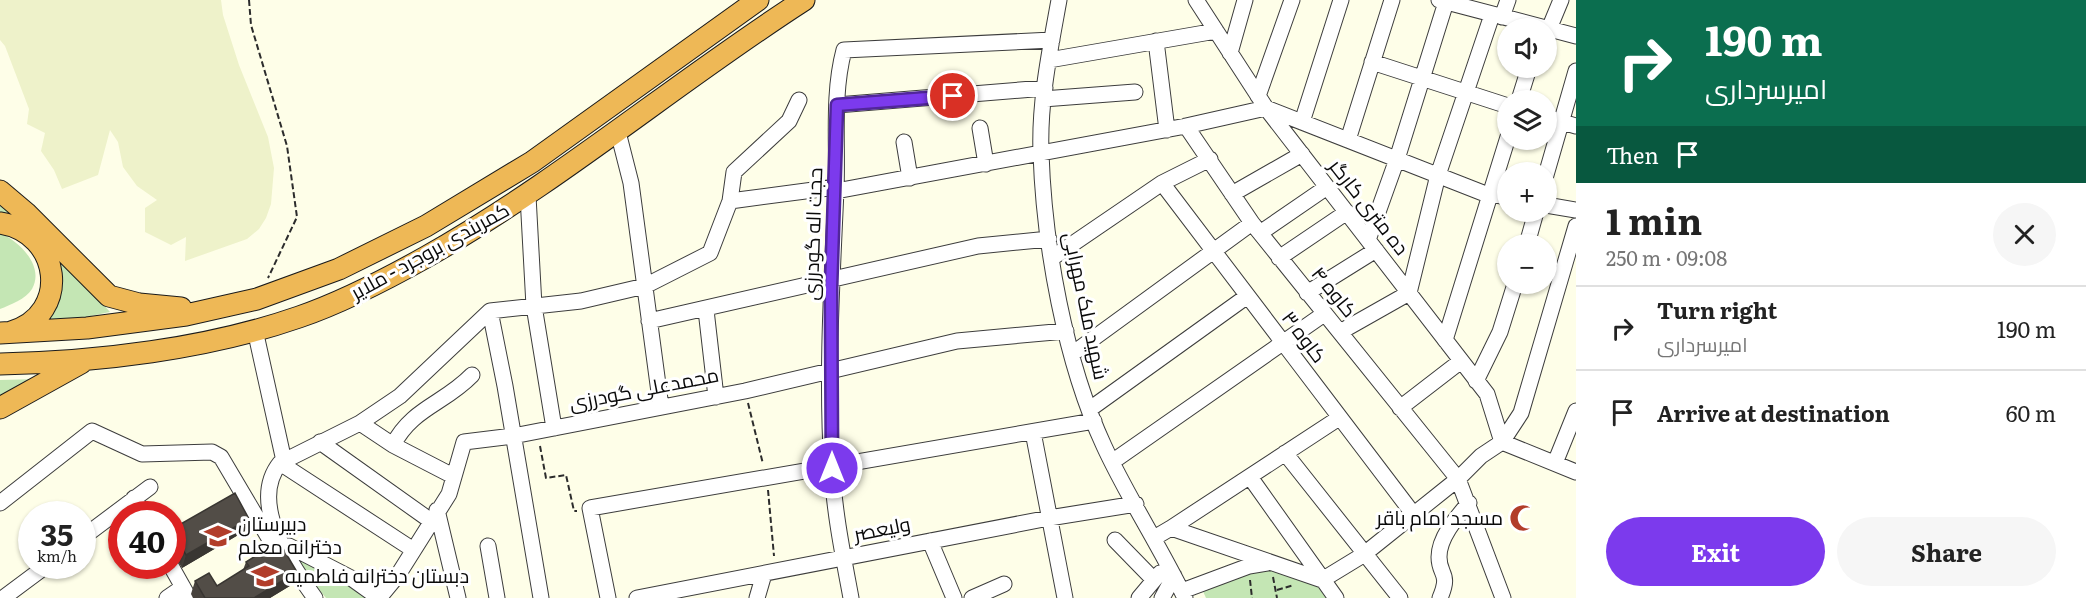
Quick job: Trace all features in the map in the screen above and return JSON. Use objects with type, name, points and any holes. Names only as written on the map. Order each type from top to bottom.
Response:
[{"type":"highway","name":"کمربندی بروجرد - ملایر","points":[[4,333],[87,328],[207,311],[258,299],[360,259],[464,204],[581,128],[758,0]]},
{"type":"highway","name":"کمربندی بروجرد - ملایر","points":[[0,364],[89,359],[151,352],[255,330],[298,317],[369,288],[456,240],[528,196],[727,52],[804,0]]},
{"type":"highway","points":[[0,174],[26,213]]},
{"type":"highway","points":[[0,191],[26,213],[109,296],[139,303],[207,311]]},
{"type":"highway","points":[[0,223],[24,232],[40,246],[46,255],[52,277],[52,290],[40,313],[30,323],[4,333]]},
{"type":"highway","points":[[0,408],[89,359]]},
{"type":"street","name":"شهید ملک مهرابی","points":[[1059,0],[1044,94],[1041,153],[1048,239],[1066,331],[1092,415],[1113,462],[1184,595]]},
{"type":"street","name":"ده متری کارگر","points":[[1196,0],[1262,102],[1487,394],[1502,442]]},
{"type":"street","points":[[1230,53],[1245,0]]},
{"type":"street","points":[[1262,102],[1292,0]]},
{"type":"street","points":[[1302,122],[1341,0]]},
{"type":"street","points":[[1348,140],[1392,0]]},
{"type":"street","points":[[1340,332],[1409,293],[1438,175],[1466,93],[1497,16],[1509,0]]},
{"type":"street","points":[[1551,18],[1562,0]]},
{"type":"street","points":[[1307,293],[1372,245],[1442,1],[1505,18]]},
{"type":"street","points":[[1049,60],[1216,31]]},
{"type":"street","points":[[1557,31],[1576,36]]},
{"type":"street","name":"حجت اله گودرزی","points":[[851,598],[843,558],[832,468],[832,281],[837,105],[839,68],[844,50],[1052,40]]},
{"type":"street","points":[[1156,41],[1167,130]]},
{"type":"street","points":[[1372,62],[1497,103]]},
{"type":"street","points":[[1550,162],[1576,71]]},
{"type":"street","points":[[837,105],[1044,94],[1135,92]]},
{"type":"street","points":[[315,598],[281,547],[268,492],[273,472],[282,462],[360,423],[400,396],[490,311],[581,301],[645,286],[710,253],[730,201],[734,172],[789,122],[799,100]]},
{"type":"street","points":[[730,201],[836,189],[986,164],[1186,126],[1262,102],[1302,122],[1438,175],[1497,195]]},
{"type":"street","name":"کاوه ۴","points":[[1186,126],[1279,258],[1458,479],[1503,598]]},
{"type":"street","points":[[980,128],[986,164]]},
{"type":"street","points":[[618,132],[631,183],[661,407]]},
{"type":"street","points":[[904,142],[910,178]]},
{"type":"street","points":[[1445,340],[1504,150]]},
{"type":"street","points":[[1232,194],[1302,154]]},
{"type":"street","points":[[1052,258],[1162,183],[1210,159]]},
{"type":"street","name":"کاوه ۳","points":[[1162,183],[1246,297],[1414,515]]},
{"type":"street","points":[[1072,354],[1213,251],[1327,187]]},
{"type":"street","points":[[528,196],[534,306],[555,428]]},
{"type":"street","points":[[1557,207],[1576,210]]},
{"type":"street","points":[[1279,258],[1347,212]]},
{"type":"street","points":[[1322,580],[1363,555],[1458,479],[1480,456],[1502,442],[1521,413],[1576,226]]},
{"type":"street","points":[[650,321],[978,246],[1048,239]]},
{"type":"street","points":[[1476,381],[1500,332],[1512,294]]},
{"type":"street","points":[[608,598],[590,508],[1033,432],[1092,415],[1246,297]]},
{"type":"street","points":[[706,310],[716,397]]},
{"type":"street","points":[[490,311],[541,598]]},
{"type":"street","points":[[1113,462],[1324,314]]},
{"type":"street","points":[[255,330],[282,462],[412,549]]},
{"type":"street","name":"محمدعلی گودرزی","points":[[453,476],[464,442],[513,436],[716,397],[957,342],[1066,331]]},
{"type":"street","points":[[1400,408],[1461,361]]},
{"type":"street","points":[[393,445],[403,425],[455,392],[472,375]]},
{"type":"street","points":[[1555,463],[1576,411]]},
{"type":"street","points":[[1154,538],[1339,418]]},
{"type":"street","points":[[0,503],[92,431],[142,454],[212,452],[221,457],[270,542],[281,547],[289,546],[351,578],[379,598],[398,575],[412,549],[449,494],[453,476],[393,445],[360,423]]},
{"type":"street","points":[[1033,432],[1065,598]]},
{"type":"street","points":[[320,442],[434,516],[458,598]]},
{"type":"street","points":[[1502,442],[1576,472]]},
{"type":"street","points":[[1285,453],[1363,555],[1400,598]]},
{"type":"street","points":[[1250,477],[1336,598]]},
{"type":"street","points":[[96,527],[150,487]]},
{"type":"street","points":[[1440,598],[1446,575],[1439,559],[1440,552],[1450,525],[1468,502]]},
{"type":"street","name":"ولیعصر","points":[[637,598],[700,592],[770,573],[843,558],[1049,518],[1136,504]]},
{"type":"street","points":[[1171,528],[1322,580]]},
{"type":"street","points":[[1115,540],[1154,580]]},
{"type":"street","points":[[930,541],[954,598]]},
{"type":"street","points":[[488,546],[497,598]]},
{"type":"street","points":[[1184,595],[1249,566],[1269,562]]},
{"type":"street","points":[[1139,598],[1154,580],[1171,570]]},
{"type":"street","points":[[1162,598],[1171,570]]},
{"type":"street","points":[[757,598],[770,573]]},
{"type":"street","points":[[3,598],[29,579]]},
{"type":"street","points":[[167,598],[186,592],[178,579]]},
{"type":"street","points":[[972,598],[1004,584]]},
{"type":"path","points":[[249,0],[251,25],[287,146],[297,217],[258,299]]},
{"type":"path","points":[[745,391],[767,479],[770,573]]},
{"type":"path","points":[[537,431],[546,478],[566,475],[574,512],[590,508]]},
{"type":"path","points":[[1269,562],[1277,598]]},
{"type":"path","points":[[1249,566],[1252,598]]},
{"type":"green space","points":[[0,0],[221,0],[223,15],[239,65],[268,137],[274,168],[271,204],[259,229],[247,239],[185,261],[186,237],[171,245],[145,232],[145,208],[157,200],[137,186],[123,167],[118,142],[110,130],[98,175],[62,189],[54,170],[41,151],[45,133],[27,124],[29,109],[5,46],[0,40]]},
{"type":"green space","points":[[0,201],[36,228],[110,312],[47,325],[61,290],[60,266],[0,217]]},
{"type":"green space","points":[[0,233],[15,242],[28,255],[33,263],[35,280],[26,296],[0,309]]},
{"type":"green space","points":[[38,379],[0,397],[0,380]]},
{"type":"green space","points":[[302,560],[335,575],[370,598],[326,598],[299,566]]},
{"type":"green space","points":[[1253,570],[1276,571],[1305,579],[1333,598],[1206,598],[1201,587]]},
{"type":"building","points":[[235,493],[249,519],[186,555],[186,521]]},
{"type":"building","points":[[281,545],[297,572],[254,598],[205,598],[195,581],[209,573],[217,586],[249,566],[246,562],[260,553],[262,557]]},
{"type":"place","name":"مسجد امام باقر","points":[[1523,518]]},
{"type":"place","name":"دبیرستان دخترانه معلم","points":[[218,536]]},
{"type":"place","name":"دبستان دخترانه فاطمیه","points":[[265,576]]},
{"type":"route","points":[[832,468],[831,288],[837,105],[953,96]]}]
